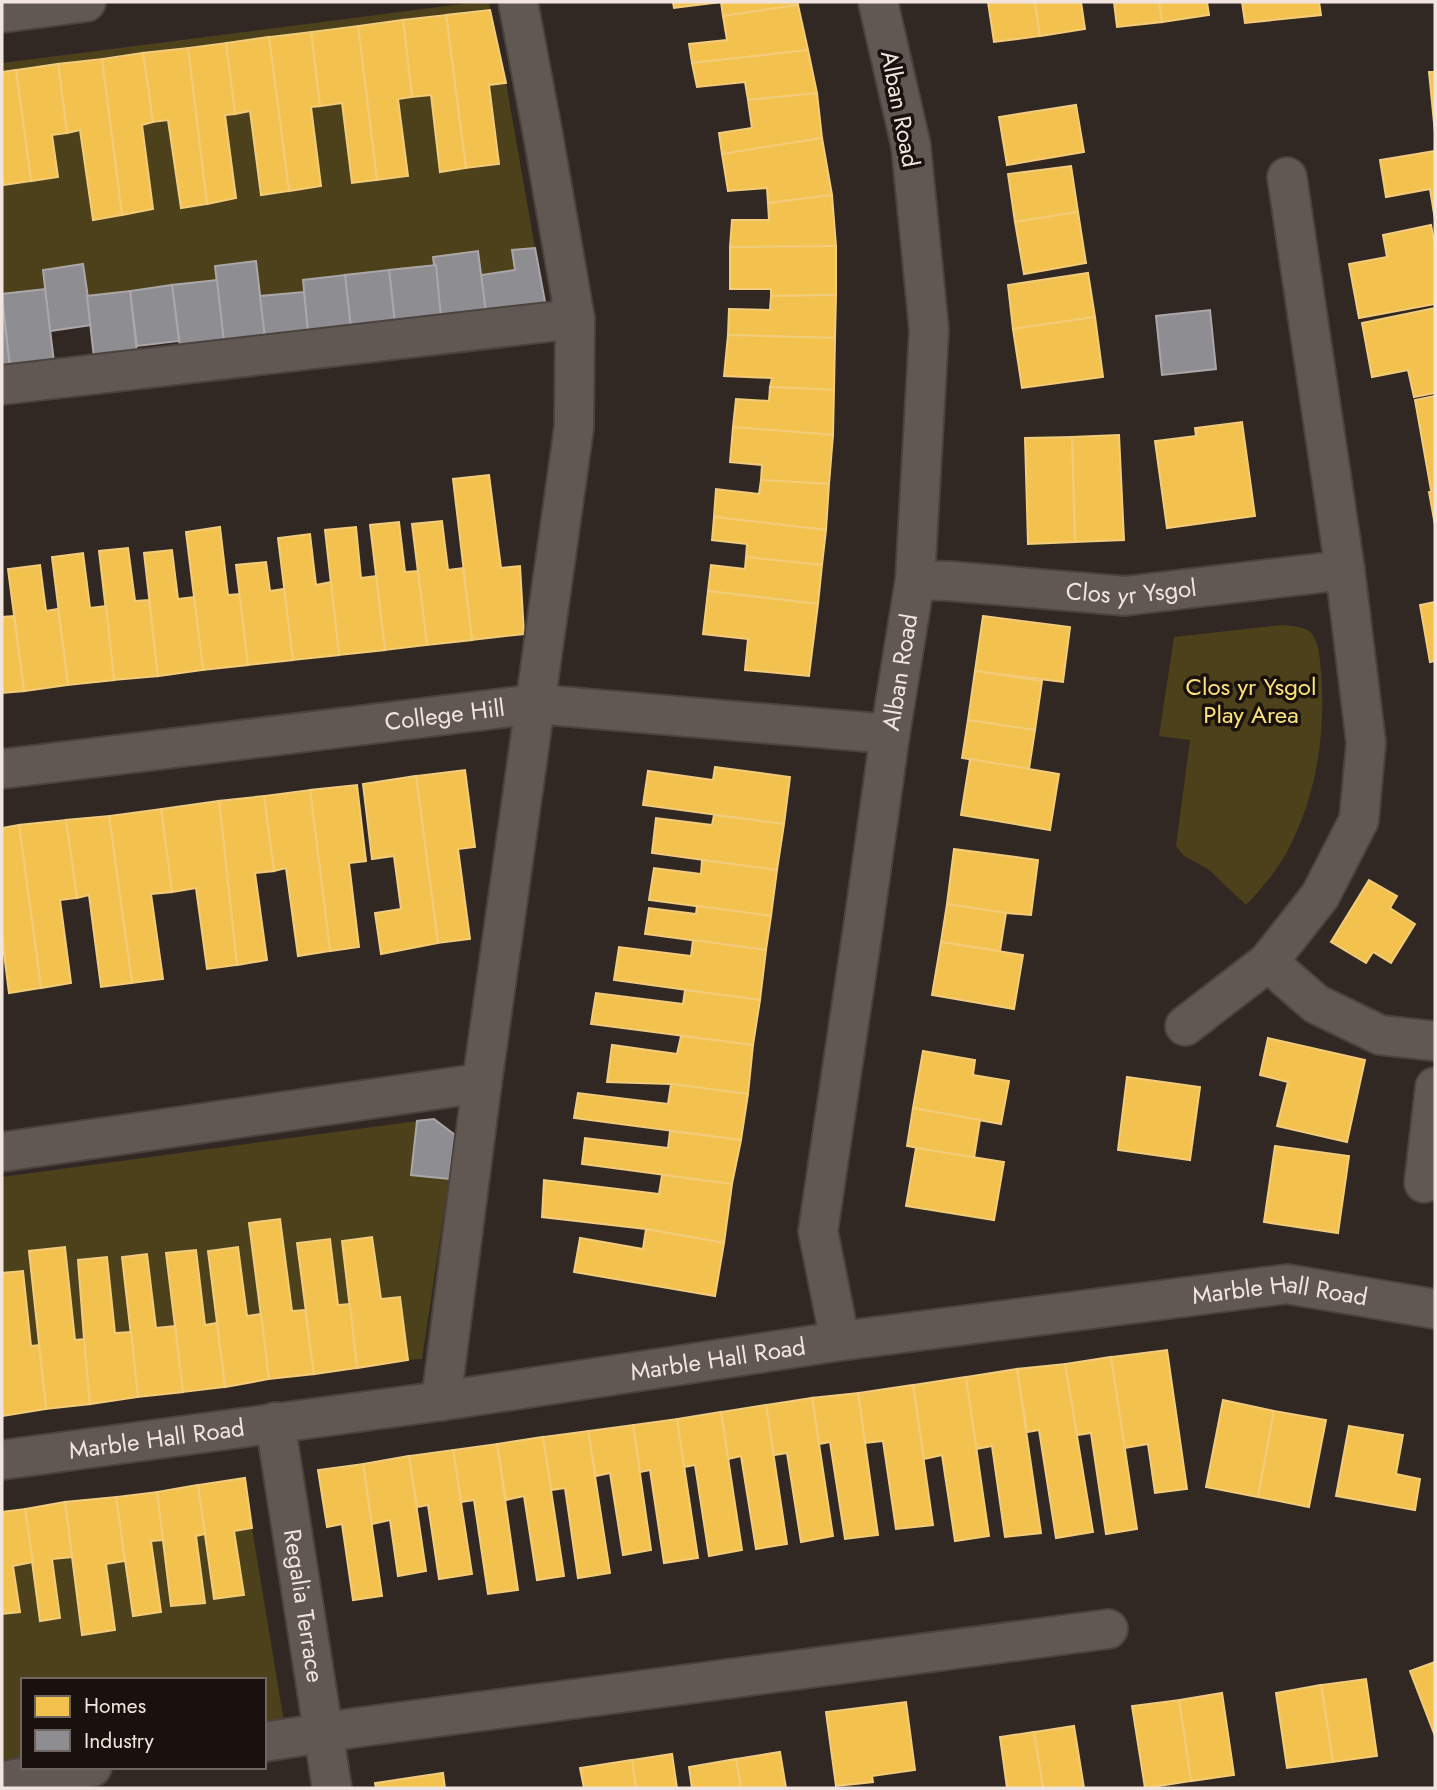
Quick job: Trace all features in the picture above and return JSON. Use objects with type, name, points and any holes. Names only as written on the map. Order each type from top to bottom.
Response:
[{"type":"street","points":[[2,13],[86,2]]},
{"type":"street","points":[[441,1401],[482,1083],[574,427],[575,319],[518,2]]},
{"type":"street","name":"Alban Road","points":[[840,1341],[818,1231],[915,580],[929,330],[911,146],[878,2]]},
{"type":"street","points":[[1185,1026],[1268,962],[1320,896],[1359,820],[1366,743],[1345,570],[1287,177]]},
{"type":"street","points":[[2,385],[575,319]]},
{"type":"street","name":"Clos yr Ysgol","points":[[915,580],[1125,596],[1345,570]]},
{"type":"street","name":"College Hill","points":[[2,769],[536,704],[890,734]]},
{"type":"street","points":[[1268,962],[1316,1004],[1380,1035],[1435,1041]]},
{"type":"street","points":[[2,1152],[482,1083]]},
{"type":"street","points":[[1424,1183],[1435,1087]]},
{"type":"street","name":"Marble Hall Road","points":[[2,1460],[441,1401],[840,1341],[1287,1284],[1435,1309]]},
{"type":"street","name":"Regalia Terrace","points":[[275,1422],[332,1788]]},
{"type":"street","points":[[266,1742],[1108,1629]]},
{"type":"street","points":[[2,1781],[79,1769]]},
{"type":"green space","points":[[489,2],[490,10],[2,72],[2,63]]},
{"type":"green space","points":[[506,83],[535,248],[513,250],[515,270],[481,275],[478,251],[436,265],[303,280],[304,292],[260,296],[255,261],[216,266],[217,280],[87,296],[83,264],[45,289],[2,294],[2,173],[4,185],[58,177],[52,135],[80,130],[93,220],[153,209],[142,125],[168,120],[181,208],[236,197],[225,115],[250,111],[261,195],[320,186],[311,107],[342,103],[353,183],[408,177],[398,99],[431,95],[440,172],[499,165],[489,85]]},
{"type":"green space","name":"Clos yr Ysgol Play Area","points":[[1282,625],[1309,631],[1317,644],[1322,694],[1320,740],[1313,785],[1298,829],[1279,865],[1246,905],[1208,869],[1184,856],[1176,846],[1190,740],[1159,736],[1174,637]]},
{"type":"green space","points":[[417,1121],[411,1174],[449,1179],[422,1359],[408,1360],[381,1299],[372,1237],[342,1241],[350,1304],[338,1305],[330,1239],[297,1243],[305,1310],[292,1311],[279,1219],[249,1223],[261,1314],[247,1316],[238,1247],[209,1251],[217,1323],[205,1325],[195,1250],[166,1253],[175,1326],[156,1328],[147,1254],[122,1257],[131,1332],[116,1333],[107,1257],[78,1260],[84,1339],[75,1340],[65,1247],[29,1251],[39,1345],[31,1346],[23,1272],[2,1273],[2,1177]]},
{"type":"green space","points":[[252,1528],[284,1722],[266,1725],[266,1678],[21,1678],[21,1762],[2,1765],[2,1614],[20,1611],[13,1566],[33,1562],[41,1621],[60,1618],[52,1559],[72,1557],[83,1635],[115,1630],[106,1564],[125,1561],[133,1615],[161,1612],[151,1541],[163,1540],[171,1606],[204,1602],[196,1536],[205,1534],[243,1594],[234,1531]]},
{"type":"building: Homes","points":[[673,2],[721,2],[674,8]]},
{"type":"building: Homes","points":[[721,2],[797,2],[798,5],[723,16]]},
{"type":"building: Homes","points":[[988,2],[1035,2],[1040,36],[994,42]]},
{"type":"building: Homes","points":[[1035,2],[1081,2],[1085,29],[1040,36]]},
{"type":"building: Homes","points":[[1114,2],[1159,2],[1162,22],[1117,27]]},
{"type":"building: Homes","points":[[1159,2],[1207,2],[1209,15],[1162,22]]},
{"type":"building: Homes","points":[[1242,2],[1319,2],[1321,15],[1245,23]]},
{"type":"building: Homes","points":[[798,5],[808,50],[692,63],[689,44],[727,40],[723,16]]},
{"type":"building: Homes","points":[[490,10],[506,83],[489,85],[499,164],[466,168],[446,15]]},
{"type":"building: Homes","points":[[446,15],[466,168],[440,172],[431,95],[412,97],[403,20]]},
{"type":"building: Homes","points":[[403,20],[412,97],[398,99],[408,176],[377,180],[358,26]]},
{"type":"building: Homes","points":[[358,26],[377,180],[352,183],[342,103],[320,106],[311,32]]},
{"type":"building: Homes","points":[[311,32],[320,106],[311,107],[321,186],[289,191],[269,37]]},
{"type":"building: Homes","points":[[269,37],[289,191],[261,195],[250,111],[235,114],[226,43]]},
{"type":"building: Homes","points":[[226,43],[235,114],[225,115],[236,198],[207,204],[188,48]]},
{"type":"building: Homes","points":[[188,48],[207,204],[181,208],[168,120],[153,122],[143,53]]},
{"type":"building: Homes","points":[[808,50],[817,93],[748,100],[745,82],[697,87],[692,63]]},
{"type":"building: Homes","points":[[143,53],[153,122],[142,125],[153,209],[122,215],[102,59]]},
{"type":"building: Homes","points":[[102,59],[122,215],[93,220],[80,130],[67,133],[58,64]]},
{"type":"building: Homes","points":[[58,64],[67,133],[52,135],[58,177],[31,181],[16,70]]},
{"type":"building: Homes","points":[[16,70],[31,181],[3,185],[2,72]]},
{"type":"building: Homes","points":[[1429,72],[1435,72],[1435,133]]},
{"type":"building: Homes","points":[[817,93],[822,138],[722,154],[719,133],[752,128],[748,100]]},
{"type":"building: Homes","points":[[1076,105],[1084,152],[1007,165],[999,117]]},
{"type":"building: Homes","points":[[822,138],[832,195],[768,203],[767,188],[728,191],[722,154]]},
{"type":"building: Homes","points":[[1435,151],[1435,220],[1430,189],[1386,197],[1380,160]]},
{"type":"building: Homes","points":[[1071,166],[1078,212],[1015,222],[1008,174]]},
{"type":"building: Homes","points":[[832,195],[836,246],[730,247],[732,220],[769,220],[768,203]]},
{"type":"building: Homes","points":[[1078,212],[1086,263],[1024,274],[1015,222]]},
{"type":"building: Homes","points":[[1431,225],[1435,246],[1435,304],[1359,318],[1349,264],[1387,257],[1383,235]]},
{"type":"building: Homes","points":[[836,246],[836,295],[771,296],[771,289],[730,289],[730,247]]},
{"type":"building: Homes","points":[[1088,273],[1095,317],[1013,329],[1008,285]]},
{"type":"building: Homes","points":[[836,295],[835,338],[728,335],[729,309],[770,310],[771,296]]},
{"type":"building: Homes","points":[[1435,308],[1435,393],[1414,397],[1408,370],[1372,377],[1362,323]]},
{"type":"building: Homes","points":[[1095,317],[1103,377],[1022,388],[1013,329]]},
{"type":"building: Homes","points":[[728,335],[835,338],[834,390],[770,387],[772,378],[724,376]]},
{"type":"building: Homes","points":[[770,387],[834,390],[833,435],[733,427],[736,399],[769,401]]},
{"type":"building: Homes","points":[[1435,396],[1435,489],[1431,490],[1415,400]]},
{"type":"building: Homes","points":[[1242,422],[1255,516],[1167,528],[1155,441],[1196,436],[1195,428]]},
{"type":"building: Homes","points":[[733,427],[833,435],[829,484],[761,480],[762,465],[730,462]]},
{"type":"building: Homes","points":[[1119,435],[1124,540],[1075,542],[1072,437]]},
{"type":"building: Homes","points":[[1072,437],[1075,542],[1028,544],[1025,438]]},
{"type":"building: Homes","points":[[489,475],[501,568],[520,566],[524,634],[472,640],[453,479]]},
{"type":"building: Homes","points":[[761,480],[829,484],[826,530],[714,517],[716,489],[759,494]]},
{"type":"building: Homes","points":[[1435,491],[1435,525],[1429,492]]},
{"type":"building: Homes","points":[[714,517],[826,530],[822,565],[746,557],[747,544],[712,540]]},
{"type":"building: Homes","points":[[442,521],[448,570],[463,568],[472,640],[427,645],[412,524]]},
{"type":"building: Homes","points":[[399,522],[405,572],[418,571],[427,645],[385,650],[370,525]]},
{"type":"building: Homes","points":[[220,527],[228,595],[240,594],[248,665],[203,670],[186,532]]},
{"type":"building: Homes","points":[[356,527],[361,578],[376,576],[385,650],[339,655],[325,530]]},
{"type":"building: Homes","points":[[310,534],[316,585],[331,582],[339,655],[293,660],[278,538]]},
{"type":"building: Homes","points":[[128,548],[135,601],[149,600],[158,676],[114,680],[99,551]]},
{"type":"building: Homes","points":[[172,550],[178,599],[194,597],[203,670],[158,676],[144,553]]},
{"type":"building: Homes","points":[[83,553],[90,608],[106,606],[114,680],[68,685],[52,557]]},
{"type":"building: Homes","points":[[746,557],[822,565],[818,604],[708,591],[711,565],[745,569]]},
{"type":"building: Homes","points":[[266,562],[270,591],[284,589],[293,660],[248,665],[236,565]]},
{"type":"building: Homes","points":[[40,565],[46,611],[58,609],[68,685],[24,691],[8,569]]},
{"type":"building: Homes","points":[[708,591],[818,604],[809,676],[745,670],[748,639],[703,634]]},
{"type":"building: Homes","points":[[1435,602],[1435,661],[1430,662],[1420,605]]},
{"type":"building: Homes","points":[[14,616],[24,691],[2,693],[2,617]]},
{"type":"building: Homes","points":[[983,616],[1070,627],[1063,682],[975,671]]},
{"type":"building: Homes","points":[[975,671],[1042,681],[1035,730],[968,720]]},
{"type":"building: Homes","points":[[968,720],[1035,730],[1029,769],[962,758]]},
{"type":"building: Homes","points":[[970,759],[1059,774],[1050,830],[961,815]]},
{"type":"building: Homes","points":[[715,767],[790,777],[784,824],[643,805],[648,771],[713,780]]},
{"type":"building: Homes","points":[[465,770],[475,847],[458,849],[470,939],[438,943],[416,776]]},
{"type":"building: Homes","points":[[416,776],[438,943],[381,954],[375,913],[401,909],[394,856],[372,859],[363,784]]},
{"type":"building: Homes","points":[[357,785],[366,861],[349,863],[359,947],[330,951],[310,790]]},
{"type":"building: Homes","points":[[310,790],[330,951],[298,956],[286,868],[274,871],[264,796]]},
{"type":"building: Homes","points":[[264,796],[274,871],[255,873],[267,960],[237,965],[219,801]]},
{"type":"building: Homes","points":[[219,801],[237,965],[207,969],[196,888],[172,892],[161,809]]},
{"type":"building: Homes","points":[[161,809],[172,892],[151,894],[163,979],[132,983],[109,816]]},
{"type":"building: Homes","points":[[714,815],[784,824],[777,870],[652,853],[656,818],[712,825]]},
{"type":"building: Homes","points":[[109,816],[132,983],[101,987],[89,895],[77,898],[66,820]]},
{"type":"building: Homes","points":[[66,820],[77,898],[60,900],[71,983],[41,988],[19,825]]},
{"type":"building: Homes","points":[[19,825],[41,988],[9,993],[2,938],[2,828]]},
{"type":"building: Homes","points":[[954,849],[1038,860],[1031,915],[947,904]]},
{"type":"building: Homes","points":[[702,860],[777,870],[771,916],[649,900],[654,868],[701,874]]},
{"type":"building: Homes","points":[[1369,880],[1397,896],[1390,908],[1415,924],[1391,963],[1373,952],[1366,963],[1331,942]]},
{"type":"building: Homes","points":[[947,904],[1006,913],[1000,951],[941,942]]},
{"type":"building: Homes","points":[[697,906],[771,916],[766,950],[645,934],[649,908],[696,914]]},
{"type":"building: Homes","points":[[693,940],[766,950],[760,1000],[614,980],[619,947],[691,956]]},
{"type":"building: Homes","points":[[941,942],[1023,955],[1014,1009],[932,995]]},
{"type":"building: Homes","points":[[685,990],[760,1000],[753,1045],[591,1024],[596,993],[683,1004]]},
{"type":"building: Homes","points":[[681,1036],[753,1045],[748,1094],[671,1084],[607,1082],[612,1045],[677,1054]]},
{"type":"building: Homes","points":[[1268,1038],[1365,1060],[1347,1142],[1277,1126],[1288,1082],[1260,1075]]},
{"type":"building: Homes","points":[[923,1051],[975,1060],[973,1075],[1009,1081],[1001,1124],[913,1108]]},
{"type":"building: Homes","points":[[1127,1077],[1200,1087],[1190,1160],[1118,1150]]},
{"type":"building: Homes","points":[[671,1084],[748,1094],[741,1140],[574,1118],[578,1093],[668,1104]]},
{"type":"building: Homes","points":[[913,1108],[980,1120],[974,1158],[907,1146]]},
{"type":"building: Homes","points":[[670,1131],[741,1140],[732,1184],[582,1164],[585,1138],[668,1148]]},
{"type":"building: Homes","points":[[1275,1146],[1349,1156],[1338,1233],[1264,1222]]},
{"type":"building: Homes","points":[[916,1148],[1004,1162],[994,1220],[906,1206]]},
{"type":"building: Homes","points":[[662,1175],[732,1184],[724,1243],[646,1229],[542,1217],[544,1180],[659,1194]]},
{"type":"building: Homes","points":[[280,1219],[292,1311],[305,1310],[314,1374],[269,1379],[249,1223]]},
{"type":"building: Homes","points":[[646,1229],[724,1243],[715,1296],[574,1272],[580,1238],[643,1249]]},
{"type":"building: Homes","points":[[372,1237],[381,1299],[400,1297],[408,1360],[357,1368],[342,1241]]},
{"type":"building: Homes","points":[[330,1239],[338,1305],[350,1304],[357,1368],[314,1374],[297,1243]]},
{"type":"building: Homes","points":[[65,1247],[75,1340],[84,1339],[90,1404],[46,1409],[29,1251]]},
{"type":"building: Homes","points":[[238,1247],[247,1316],[261,1314],[269,1379],[225,1387],[208,1251]]},
{"type":"building: Homes","points":[[196,1250],[205,1325],[217,1323],[225,1387],[183,1392],[166,1253]]},
{"type":"building: Homes","points":[[147,1254],[156,1328],[175,1326],[183,1392],[138,1397],[122,1257]]},
{"type":"building: Homes","points":[[107,1257],[115,1333],[131,1332],[138,1397],[90,1404],[78,1260]]},
{"type":"building: Homes","points":[[23,1271],[31,1346],[39,1345],[46,1409],[2,1416],[2,1273]]},
{"type":"building: Homes","points":[[1167,1350],[1187,1489],[1155,1493],[1148,1444],[1124,1448],[1111,1357]]},
{"type":"building: Homes","points":[[1111,1357],[1137,1529],[1106,1534],[1091,1433],[1077,1435],[1065,1364]]},
{"type":"building: Homes","points":[[1065,1364],[1093,1532],[1056,1538],[1039,1430],[1027,1432],[1017,1369]]},
{"type":"building: Homes","points":[[1017,1369],[1041,1533],[1005,1537],[992,1446],[976,1449],[966,1377]]},
{"type":"building: Homes","points":[[966,1377],[989,1536],[955,1541],[942,1455],[924,1459],[913,1385]]},
{"type":"building: Homes","points":[[913,1385],[933,1525],[896,1529],[883,1441],[865,1443],[858,1393]]},
{"type":"building: Homes","points":[[858,1393],[878,1535],[845,1539],[830,1442],[819,1444],[812,1398]]},
{"type":"building: Homes","points":[[812,1398],[833,1536],[801,1542],[787,1453],[774,1455],[766,1405]]},
{"type":"building: Homes","points":[[1223,1400],[1274,1411],[1258,1497],[1206,1487]]},
{"type":"building: Homes","points":[[766,1405],[787,1544],[756,1549],[741,1456],[728,1459],[721,1412]]},
{"type":"building: Homes","points":[[1274,1411],[1326,1420],[1309,1507],[1258,1497]]},
{"type":"building: Homes","points":[[721,1412],[742,1550],[709,1556],[695,1465],[684,1467],[677,1419]]},
{"type":"building: Homes","points":[[677,1419],[698,1558],[664,1563],[650,1470],[640,1472],[633,1425]]},
{"type":"building: Homes","points":[[633,1425],[651,1550],[623,1555],[610,1473],[596,1476],[588,1431]]},
{"type":"building: Homes","points":[[1349,1426],[1403,1435],[1396,1474],[1420,1479],[1415,1510],[1336,1496]]},
{"type":"building: Homes","points":[[588,1431],[610,1573],[578,1578],[565,1488],[551,1490],[543,1437]]},
{"type":"building: Homes","points":[[543,1437],[564,1576],[537,1580],[524,1496],[506,1500],[497,1444]]},
{"type":"building: Homes","points":[[497,1444],[518,1590],[488,1594],[474,1500],[461,1502],[453,1450]]},
{"type":"building: Homes","points":[[453,1450],[472,1574],[439,1579],[428,1505],[417,1507],[409,1456]]},
{"type":"building: Homes","points":[[409,1456],[426,1571],[398,1576],[390,1520],[372,1524],[363,1464]]},
{"type":"building: Homes","points":[[363,1464],[382,1596],[353,1600],[342,1524],[327,1527],[318,1470]]},
{"type":"building: Homes","points":[[245,1478],[252,1528],[234,1531],[244,1595],[214,1599],[198,1485]]},
{"type":"building: Homes","points":[[198,1485],[205,1534],[196,1536],[205,1603],[171,1606],[157,1492]]},
{"type":"building: Homes","points":[[157,1492],[163,1540],[151,1541],[161,1612],[133,1616],[116,1497]]},
{"type":"building: Homes","points":[[116,1497],[125,1561],[106,1564],[115,1630],[82,1635],[65,1502]]},
{"type":"building: Homes","points":[[65,1502],[72,1557],[52,1559],[60,1618],[40,1621],[25,1509]]},
{"type":"building: Homes","points":[[25,1509],[33,1562],[13,1566],[20,1612],[2,1614],[2,1512]]},
{"type":"building: Homes","points":[[1435,1662],[1435,1736],[1410,1671]]},
{"type":"building: Homes","points":[[1366,1679],[1377,1756],[1333,1762],[1321,1685]]},
{"type":"building: Homes","points":[[1321,1685],[1333,1762],[1287,1768],[1276,1693]]},
{"type":"building: Homes","points":[[1222,1693],[1234,1775],[1191,1781],[1179,1700]]},
{"type":"building: Homes","points":[[1179,1700],[1191,1781],[1145,1788],[1132,1706]]},
{"type":"building: Homes","points":[[906,1702],[915,1770],[872,1776],[873,1782],[836,1786],[826,1712]]},
{"type":"building: Homes","points":[[1074,1726],[1084,1788],[1043,1788],[1034,1732]]},
{"type":"building: Homes","points":[[1034,1732],[1043,1788],[1007,1788],[1000,1737]]},
{"type":"building: Homes","points":[[780,1752],[786,1788],[741,1788],[736,1759]]},
{"type":"building: Homes","points":[[672,1754],[677,1788],[636,1788],[632,1760]]},
{"type":"building: Homes","points":[[736,1759],[741,1788],[692,1788],[689,1767]]},
{"type":"building: Homes","points":[[632,1760],[636,1788],[584,1788],[580,1768]]},
{"type":"building: Homes","points":[[443,1773],[445,1788],[376,1788],[375,1783]]},
{"type":"building: Industry","points":[[535,248],[546,307],[486,313],[481,275],[515,270],[512,250]]},
{"type":"building: Industry","points":[[478,251],[486,313],[441,318],[433,257]]},
{"type":"building: Industry","points":[[256,261],[265,337],[224,343],[215,266]]},
{"type":"building: Industry","points":[[83,264],[92,325],[50,331],[43,270]]},
{"type":"building: Industry","points":[[436,265],[441,318],[395,324],[389,270]]},
{"type":"building: Industry","points":[[389,270],[395,324],[351,329],[345,275]]},
{"type":"building: Industry","points":[[345,275],[351,329],[308,333],[303,280]]},
{"type":"building: Industry","points":[[217,280],[224,343],[180,347],[172,285]]},
{"type":"building: Industry","points":[[172,285],[179,341],[137,346],[130,291]]},
{"type":"building: Industry","points":[[45,289],[54,362],[10,368],[2,294]]},
{"type":"building: Industry","points":[[130,291],[137,353],[94,358],[87,296]]},
{"type":"building: Industry","points":[[304,292],[308,333],[265,337],[260,296]]},
{"type":"building: Industry","points":[[2,309],[10,368],[2,369]]},
{"type":"building: Industry","points":[[1210,310],[1216,369],[1162,375],[1156,316]]},
{"type":"building: Industry","points":[[434,1119],[455,1135],[449,1179],[411,1175],[417,1121]]}]
